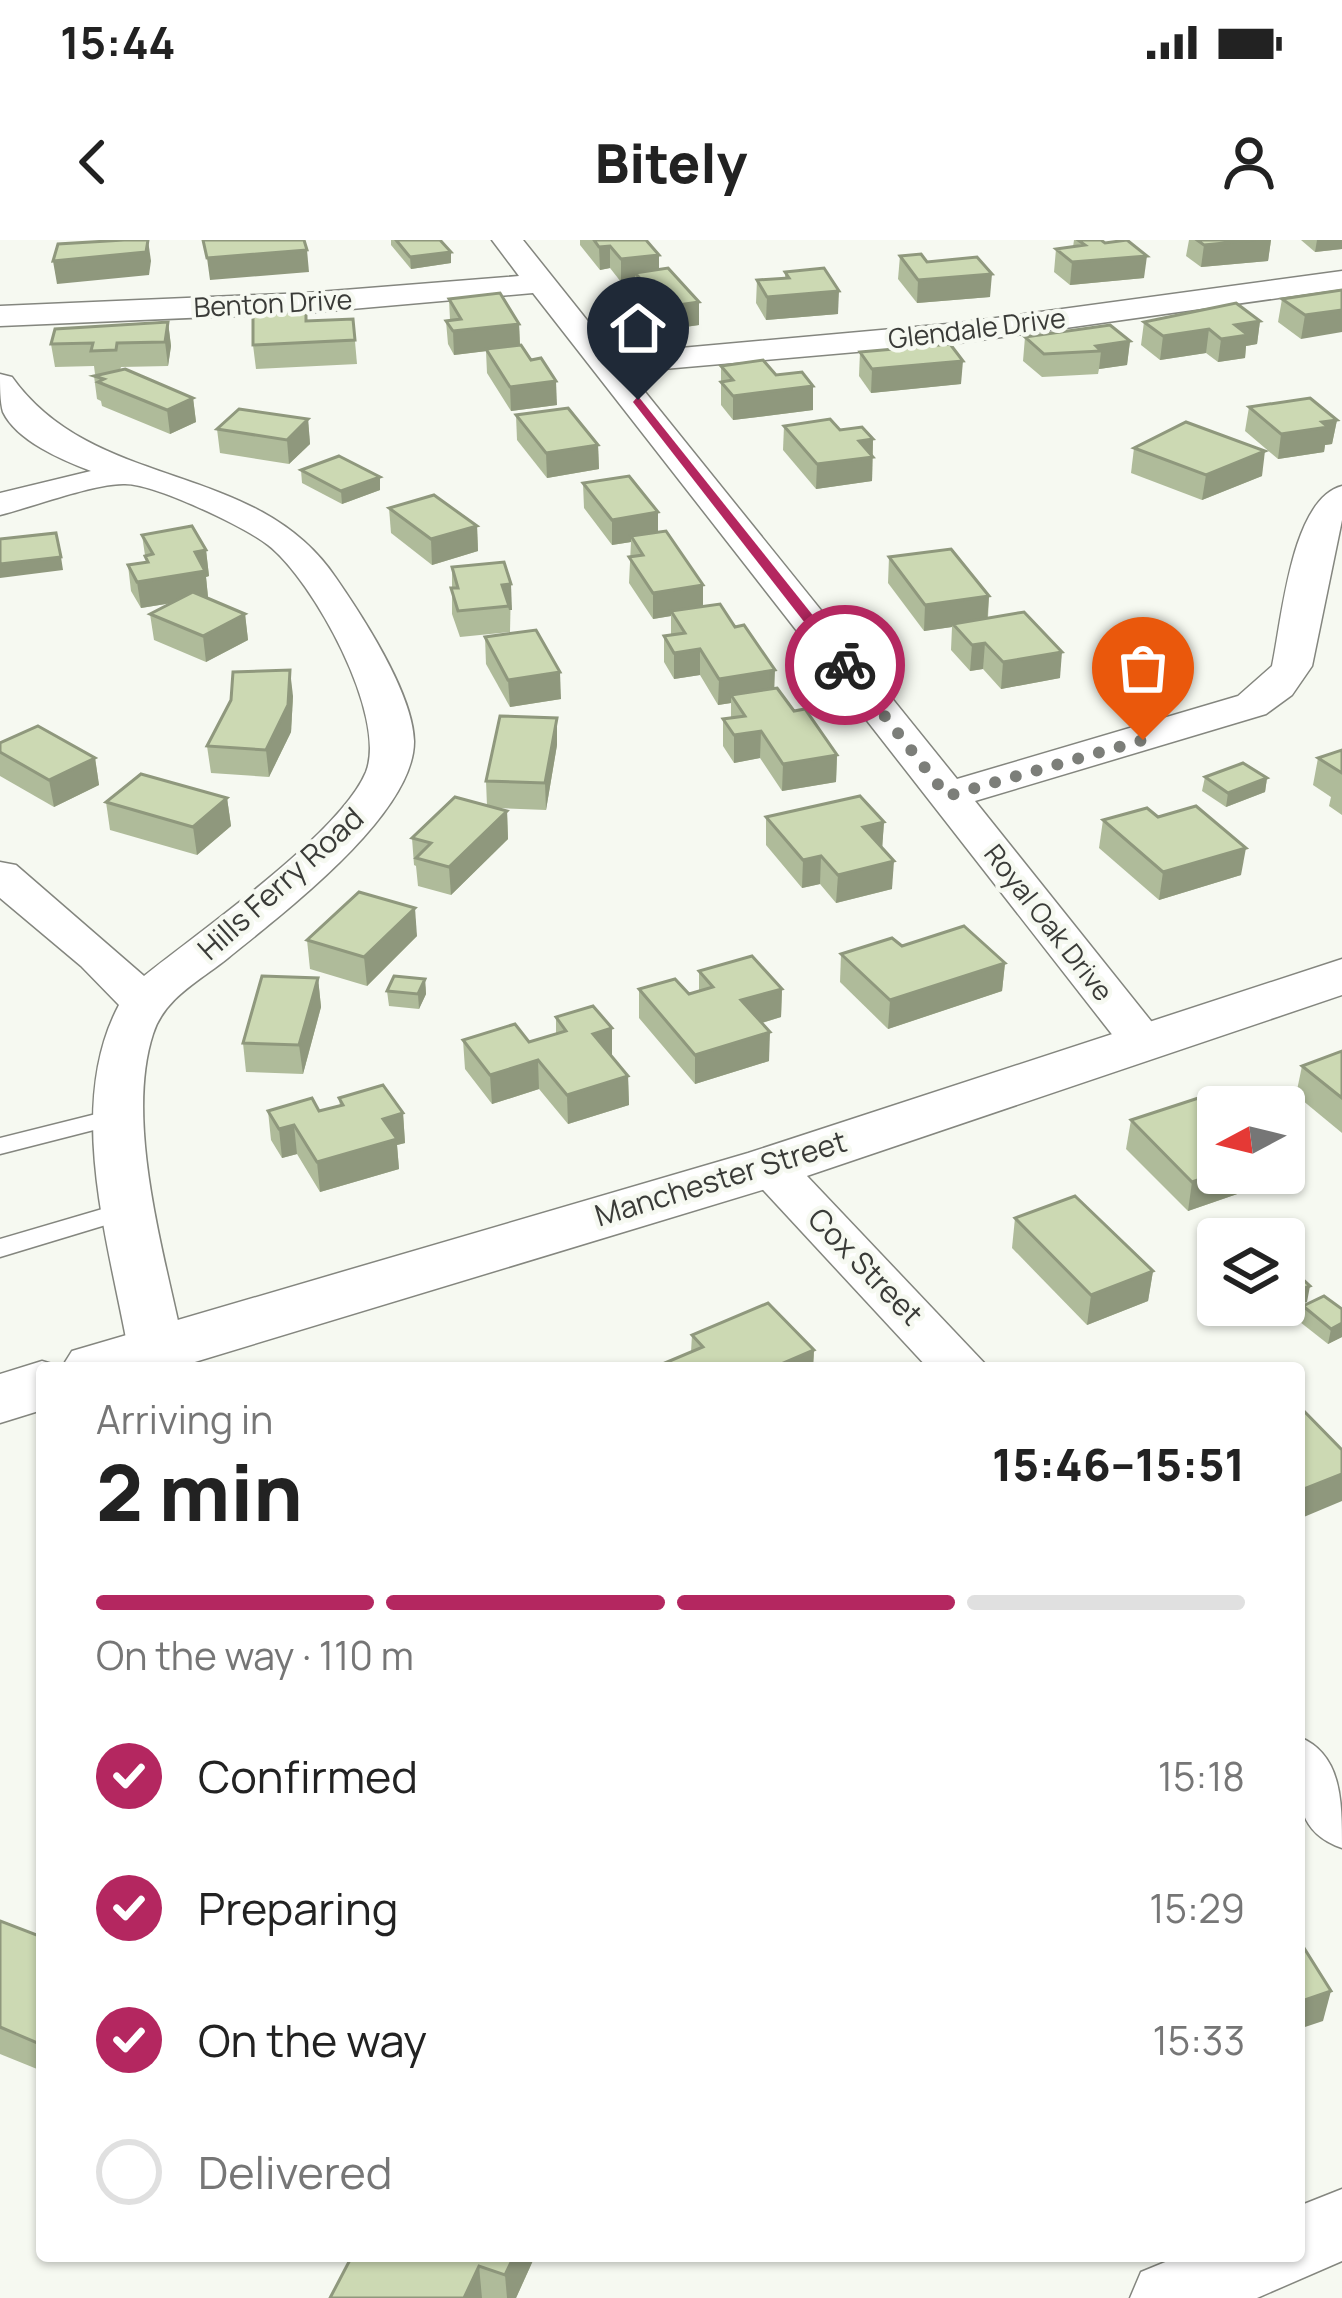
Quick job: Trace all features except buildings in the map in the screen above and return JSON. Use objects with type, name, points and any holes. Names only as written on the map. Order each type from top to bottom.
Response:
[{"type":"street","name":"Royal Oak Drive","points":[[508,240],[1142,1041]]},
{"type":"street","name":"Glendale Drive","points":[[610,364],[959,333],[1342,280]]},
{"type":"street","name":"Benton Drive","points":[[0,316],[306,303],[545,283]]},
{"type":"street","name":"Hills Ferry Road","points":[[0,384],[26,421],[129,472],[260,522],[283,538],[315,575],[388,703],[394,727],[394,752],[370,805],[144,1004],[125,1035],[119,1063],[120,1116],[156,1349]]},
{"type":"street","points":[[0,504],[129,472]]},
{"type":"street","points":[[947,796],[1252,705],[1278,686],[1292,666],[1318,535],[1325,516],[1342,497]]},
{"type":"street","points":[[0,874],[98,956],[144,1004]]},
{"type":"street","name":"Manchester Street","points":[[115,1362],[770,1167],[1342,976]]},
{"type":"street","name":"Cox Street","points":[[770,1167],[955,1362]]},
{"type":"street","points":[[0,1399],[36,1387]]},
{"type":"street","points":[[1305,1771],[1342,1821]]},
{"type":"street","points":[[1305,2240],[1342,2224]]},
{"type":"street","points":[[1169,2298],[1254,2262]]},
{"type":"lane","points":[[0,1146],[120,1116]]},
{"type":"lane","points":[[0,1248],[133,1208]]},
{"type":"way so far","points":[[845,665],[947,796],[1143,740]]},
{"type":"route","points":[[638,400],[845,665]]}]
